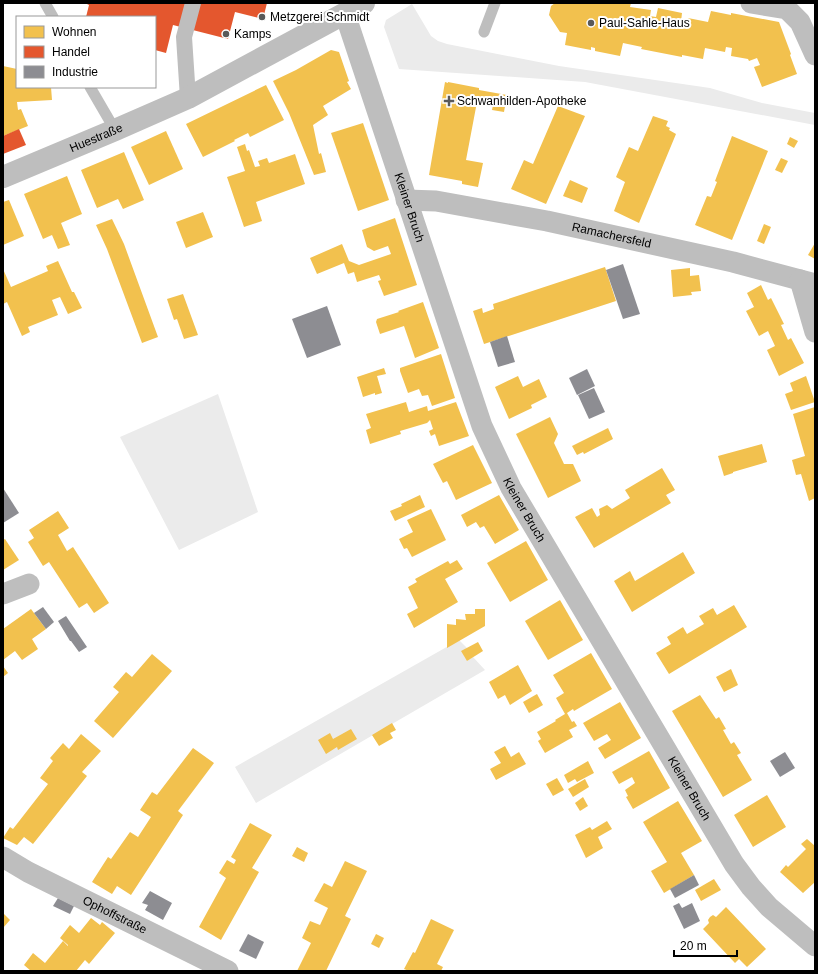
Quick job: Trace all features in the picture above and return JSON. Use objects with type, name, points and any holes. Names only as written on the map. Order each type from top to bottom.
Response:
[{"type":"street","points":[[188,98],[184,37],[193,3]]},
{"type":"street","name":"Huestraße","points":[[3,177],[188,98],[364,3]]},
{"type":"street","points":[[751,3],[787,9],[800,22],[815,55]]},
{"type":"street","name":"Kleiner Bruch","points":[[346,14],[406,200],[482,426],[511,488],[734,864],[751,887],[769,907],[815,946]]},
{"type":"street","name":"Ramachersfeld","points":[[406,200],[436,201],[547,221],[733,262],[808,282]]},
{"type":"street","points":[[808,282],[815,332]]},
{"type":"street","points":[[3,594],[30,584]]},
{"type":"street","name":"Ophoffstraße","points":[[3,857],[28,872],[228,971]]},
{"type":"lane","points":[[45,3],[52,16]]},
{"type":"lane","points":[[484,32],[495,3]]},
{"type":"lane","points":[[91,88],[115,130]]},
{"type":"shaded area","points":[[412,4],[431,36],[438,41],[447,44],[559,66],[710,88],[762,103],[815,113],[815,125],[585,82],[399,69],[384,27],[386,20]]},
{"type":"shaded area","points":[[218,394],[258,512],[179,550],[120,437]]},
{"type":"shaded area","points":[[459,640],[467,648],[467,661],[473,657],[485,670],[256,803],[235,767]]},
{"type":"building: Wohnen","points":[[555,3],[631,3],[630,7],[651,10],[650,16],[656,17],[658,8],[682,13],[681,22],[687,23],[688,18],[708,22],[711,11],[731,15],[731,13],[779,22],[797,74],[762,87],[754,67],[760,65],[757,58],[749,61],[748,59],[731,56],[732,48],[726,47],[725,52],[705,48],[703,59],[682,55],[682,57],[641,49],[642,47],[623,43],[620,56],[595,51],[595,48],[591,47],[591,50],[565,45],[567,33],[560,32],[549,15],[551,6]]},
{"type":"building: Wohnen","points":[[331,50],[339,52],[349,81],[347,82],[351,89],[323,106],[328,115],[313,125],[319,154],[321,153],[326,172],[314,175],[289,113],[273,81]]},
{"type":"building: Wohnen","points":[[3,66],[16,69],[16,88],[51,88],[52,100],[17,102],[18,110],[21,109],[28,126],[3,136]]},
{"type":"building: Wohnen","points":[[445,82],[507,95],[504,112],[492,110],[493,105],[477,102],[466,160],[483,163],[478,187],[462,184],[462,181],[429,175]]},
{"type":"building: Wohnen","points":[[266,85],[284,120],[250,137],[248,133],[203,157],[186,124]]},
{"type":"building: Wohnen","points":[[558,106],[585,116],[546,204],[511,189],[524,160],[533,164]]},
{"type":"building: Wohnen","points":[[653,116],[668,121],[666,126],[670,128],[669,130],[676,134],[639,223],[614,211],[625,182],[616,177],[629,147],[638,151]]},
{"type":"building: Wohnen","points":[[363,123],[389,200],[358,211],[331,133]]},
{"type":"building: Wohnen","points":[[166,131],[183,169],[149,185],[131,147]]},
{"type":"building: Wohnen","points":[[732,136],[768,151],[732,240],[695,225],[707,196],[711,197],[717,182],[715,181]]},
{"type":"building: Wohnen","points":[[790,137],[798,141],[794,148],[787,144]]},
{"type":"building: Wohnen","points":[[245,144],[247,151],[249,150],[255,167],[260,166],[258,161],[267,158],[269,163],[295,154],[305,184],[256,202],[262,221],[244,227],[227,177],[245,171],[237,147]]},
{"type":"building: Wohnen","points":[[124,152],[144,200],[123,209],[118,199],[97,208],[81,170]]},
{"type":"building: Wohnen","points":[[781,158],[788,161],[782,173],[775,170]]},
{"type":"building: Wohnen","points":[[67,176],[82,214],[61,223],[70,245],[58,249],[52,235],[43,239],[24,194]]},
{"type":"building: Wohnen","points":[[570,180],[588,188],[582,203],[563,196]]},
{"type":"building: Wohnen","points":[[9,200],[24,236],[3,245],[3,202]]},
{"type":"building: Wohnen","points":[[203,212],[213,237],[186,248],[176,222]]},
{"type":"building: Wohnen","points":[[395,218],[417,285],[384,296],[378,281],[381,280],[379,275],[357,282],[354,272],[348,274],[344,263],[317,274],[310,258],[342,244],[349,261],[359,265],[391,254],[388,246],[374,251],[367,247],[362,230]]},
{"type":"building: Wohnen","points":[[112,219],[124,244],[158,337],[142,343],[107,249],[96,225]]},
{"type":"building: Wohnen","points":[[764,224],[771,227],[764,244],[757,241]]},
{"type":"building: Wohnen","points":[[815,243],[815,259],[808,255]]},
{"type":"building: Wohnen","points":[[58,261],[72,292],[74,292],[82,308],[68,314],[60,297],[52,300],[58,315],[28,327],[30,332],[22,336],[7,302],[3,304],[3,269],[11,287],[48,271],[46,266]]},
{"type":"building: Wohnen","points":[[605,267],[616,301],[484,344],[473,311],[482,308],[483,313],[494,309],[493,304]]},
{"type":"building: Wohnen","points":[[690,268],[690,276],[699,275],[701,291],[691,292],[692,295],[673,297],[671,270]]},
{"type":"building: Wohnen","points":[[761,285],[768,300],[771,298],[784,324],[781,325],[788,340],[791,338],[804,363],[779,376],[767,350],[775,346],[768,331],[759,336],[746,311],[754,307],[747,293]]},
{"type":"building: Wohnen","points":[[183,294],[198,335],[184,339],[177,319],[174,320],[167,299]]},
{"type":"building: Wohnen","points":[[423,302],[439,348],[415,358],[404,326],[380,334],[376,322],[377,319]]},
{"type":"building: Wohnen","points":[[441,354],[455,398],[432,406],[428,395],[422,396],[419,389],[408,393],[400,368]]},
{"type":"building: Wohnen","points":[[384,368],[386,374],[377,376],[382,393],[375,395],[375,393],[363,397],[357,377]]},
{"type":"building: Wohnen","points":[[518,376],[523,387],[539,379],[547,397],[531,405],[532,408],[509,419],[495,387]]},
{"type":"building: Wohnen","points":[[806,376],[815,402],[791,410],[785,394],[793,391],[790,383]]},
{"type":"building: Wohnen","points":[[406,402],[409,412],[427,406],[428,411],[456,402],[469,436],[439,446],[435,434],[431,436],[429,431],[433,429],[430,420],[427,423],[400,431],[401,434],[370,444],[366,430],[371,428],[366,414]]},
{"type":"building: Wohnen","points":[[815,407],[815,498],[809,501],[801,474],[796,475],[792,460],[805,456],[793,414]]},
{"type":"building: Wohnen","points":[[550,417],[558,434],[554,443],[564,464],[573,464],[581,481],[548,498],[516,434]]},
{"type":"building: Wohnen","points":[[608,428],[613,439],[584,454],[583,452],[577,455],[572,446]]},
{"type":"building: Wohnen","points":[[762,444],[767,462],[724,476],[718,456]]},
{"type":"building: Wohnen","points":[[473,445],[492,483],[456,500],[447,481],[443,483],[433,464]]},
{"type":"building: Wohnen","points":[[662,468],[675,490],[666,495],[671,503],[594,548],[575,517],[592,508],[597,517],[600,515],[599,509],[607,505],[612,509],[630,498],[625,490]]},
{"type":"building: Wohnen","points":[[420,495],[425,507],[395,521],[390,511],[402,506],[401,504]]},
{"type":"building: Wohnen","points":[[499,495],[519,530],[495,544],[484,526],[480,528],[476,522],[467,527],[461,515]]},
{"type":"building: Wohnen","points":[[431,509],[446,540],[412,557],[407,548],[404,549],[399,539],[413,532],[407,520]]},
{"type":"building: Wohnen","points":[[58,511],[69,528],[58,535],[67,551],[73,547],[109,603],[94,613],[87,603],[79,608],[49,562],[43,566],[28,542],[34,538],[29,530]]},
{"type":"building: Wohnen","points":[[5,539],[19,560],[3,570],[3,540]]},
{"type":"building: Wohnen","points":[[526,541],[548,580],[510,602],[487,563]]},
{"type":"building: Wohnen","points":[[683,552],[695,573],[632,612],[614,581],[630,571],[635,581]]},
{"type":"building: Wohnen","points":[[457,560],[463,569],[445,579],[458,602],[414,628],[407,614],[418,608],[408,587],[417,582],[415,579],[448,561],[450,564]]},
{"type":"building: Wohnen","points":[[560,600],[583,640],[548,660],[525,621]]},
{"type":"building: Wohnen","points":[[734,605],[747,627],[669,674],[656,653],[671,644],[667,637],[683,627],[687,634],[704,624],[699,616],[713,608],[717,615]]},
{"type":"building: Wohnen","points":[[31,609],[46,629],[32,639],[38,649],[22,660],[15,651],[3,660],[3,629]]},
{"type":"building: Wohnen","points":[[475,609],[485,609],[485,626],[447,648],[447,624],[456,625],[456,619],[466,620],[465,614],[475,614]]},
{"type":"building: Wohnen","points":[[478,642],[483,651],[467,661],[461,651]]},
{"type":"building: Wohnen","points":[[591,653],[612,689],[574,711],[573,709],[567,713],[572,722],[574,721],[577,726],[569,730],[573,737],[545,753],[538,741],[541,739],[537,732],[565,714],[556,698],[564,693],[553,675]]},
{"type":"building: Wohnen","points":[[152,654],[172,671],[113,738],[94,721],[119,692],[113,687],[126,672],[132,677]]},
{"type":"building: Wohnen","points":[[518,665],[532,691],[510,705],[505,695],[498,699],[489,682]]},
{"type":"building: Wohnen","points":[[3,666],[8,673],[3,677]]},
{"type":"building: Wohnen","points":[[731,669],[738,685],[724,692],[716,677]]},
{"type":"building: Wohnen","points":[[537,694],[543,705],[529,713],[523,702]]},
{"type":"building: Wohnen","points":[[700,695],[716,719],[719,717],[726,729],[723,730],[731,744],[734,742],[741,753],[737,755],[752,780],[723,797],[672,711]]},
{"type":"building: Wohnen","points":[[620,702],[641,738],[605,759],[598,748],[611,740],[607,734],[594,741],[583,723]]},
{"type":"building: Wohnen","points":[[392,723],[396,730],[390,733],[393,738],[379,746],[372,735]]},
{"type":"building: Wohnen","points":[[351,729],[357,739],[338,750],[337,747],[326,754],[318,740],[330,733],[333,739]]},
{"type":"building: Wohnen","points":[[81,734],[101,751],[82,772],[87,776],[33,844],[24,837],[17,845],[3,838],[10,827],[13,829],[48,784],[40,778],[53,761],[50,758],[63,743],[69,749]]},
{"type":"building: Wohnen","points":[[505,746],[511,757],[519,752],[526,764],[496,780],[490,769],[501,763],[494,752]]},
{"type":"building: Wohnen","points":[[193,748],[214,763],[178,811],[183,815],[131,895],[117,886],[112,894],[92,882],[108,857],[111,859],[130,832],[138,837],[151,817],[140,810],[152,792],[157,795]]},
{"type":"building: Wohnen","points":[[649,751],[670,788],[633,809],[626,797],[628,796],[625,790],[635,783],[632,777],[619,784],[612,772]]},
{"type":"building: Wohnen","points":[[588,761],[594,773],[577,782],[575,779],[568,783],[564,775]]},
{"type":"building: Wohnen","points":[[557,778],[564,790],[553,796],[546,784]]},
{"type":"building: Wohnen","points":[[585,779],[589,787],[573,797],[568,789]]},
{"type":"building: Wohnen","points":[[767,795],[786,827],[753,847],[734,815]]},
{"type":"building: Wohnen","points":[[583,797],[588,806],[580,811],[575,803]]},
{"type":"building: Wohnen","points":[[678,801],[702,841],[681,853],[694,875],[664,893],[651,871],[667,862],[643,822]]},
{"type":"building: Wohnen","points":[[607,821],[612,829],[598,837],[603,848],[586,858],[575,835],[590,827],[592,830]]},
{"type":"building: Wohnen","points":[[250,823],[272,835],[252,868],[259,872],[221,940],[199,927],[226,878],[219,873],[227,860],[234,864],[236,860],[231,857]]},
{"type":"building: Wohnen","points":[[807,839],[815,846],[815,882],[803,893],[780,872],[786,865],[788,867],[806,849],[801,844]]},
{"type":"building: Wohnen","points":[[297,847],[308,853],[304,862],[292,856]]},
{"type":"building: Wohnen","points":[[345,861],[367,871],[345,916],[351,919],[326,971],[297,971],[311,943],[302,938],[310,921],[320,925],[328,908],[314,901],[324,883],[332,887]]},
{"type":"building: Wohnen","points":[[714,879],[721,890],[701,901],[695,890]]},
{"type":"building: Wohnen","points":[[726,907],[766,949],[747,967],[739,959],[735,963],[703,929],[709,923],[708,920],[710,917],[713,915],[716,917]]},
{"type":"building: Wohnen","points":[[3,913],[10,920],[3,928]]},
{"type":"building: Wohnen","points":[[91,918],[100,925],[102,922],[115,933],[89,964],[85,960],[76,971],[31,971],[24,965],[33,953],[45,963],[63,941],[68,946],[68,945],[60,938],[70,925],[79,933]]},
{"type":"building: Wohnen","points":[[431,919],[454,930],[437,964],[443,967],[441,971],[409,971],[404,969],[413,952],[415,953]]},
{"type":"building: Wohnen","points":[[376,934],[384,938],[379,948],[371,944]]},
{"type":"building: Handel","points":[[85,3],[267,3],[263,19],[235,12],[228,39],[173,25],[166,53],[156,50],[156,16],[86,16],[89,5]]},
{"type":"building: Handel","points":[[19,129],[26,145],[3,154],[3,136]]},
{"type":"building: Industrie","points":[[623,264],[640,314],[623,319],[606,270]]},
{"type":"building: Industrie","points":[[327,306],[341,345],[307,358],[292,319]]},
{"type":"building: Industrie","points":[[507,336],[515,362],[498,367],[490,342]]},
{"type":"building: Industrie","points":[[587,369],[595,386],[577,395],[569,378]]},
{"type":"building: Industrie","points":[[594,388],[605,412],[589,419],[578,395]]},
{"type":"building: Industrie","points":[[3,488],[19,513],[3,523]]},
{"type":"building: Industrie","points":[[43,607],[54,622],[46,629],[34,613]]},
{"type":"building: Industrie","points":[[66,616],[87,647],[79,652],[70,641],[58,621]]},
{"type":"building: Industrie","points":[[785,752],[795,768],[780,777],[770,761]]},
{"type":"building: Industrie","points":[[694,875],[699,885],[675,898],[670,889]]},
{"type":"building: Industrie","points":[[150,891],[172,903],[163,920],[145,910],[148,905],[142,903]]},
{"type":"building: Industrie","points":[[58,898],[74,906],[70,914],[53,906]]},
{"type":"building: Industrie","points":[[679,903],[682,908],[692,903],[700,921],[684,929],[673,906]]},
{"type":"building: Industrie","points":[[248,934],[264,942],[256,959],[239,951]]},
{"type":"place","name":"Metzgerei Schmidt","points":[[262,17]]},
{"type":"place","name":"Paul-Sahle-Haus","points":[[591,23]]},
{"type":"place","name":"Kamps","points":[[226,34]]},
{"type":"place","name":"Schwanhilden-Apotheke","points":[[449,101]]}]
